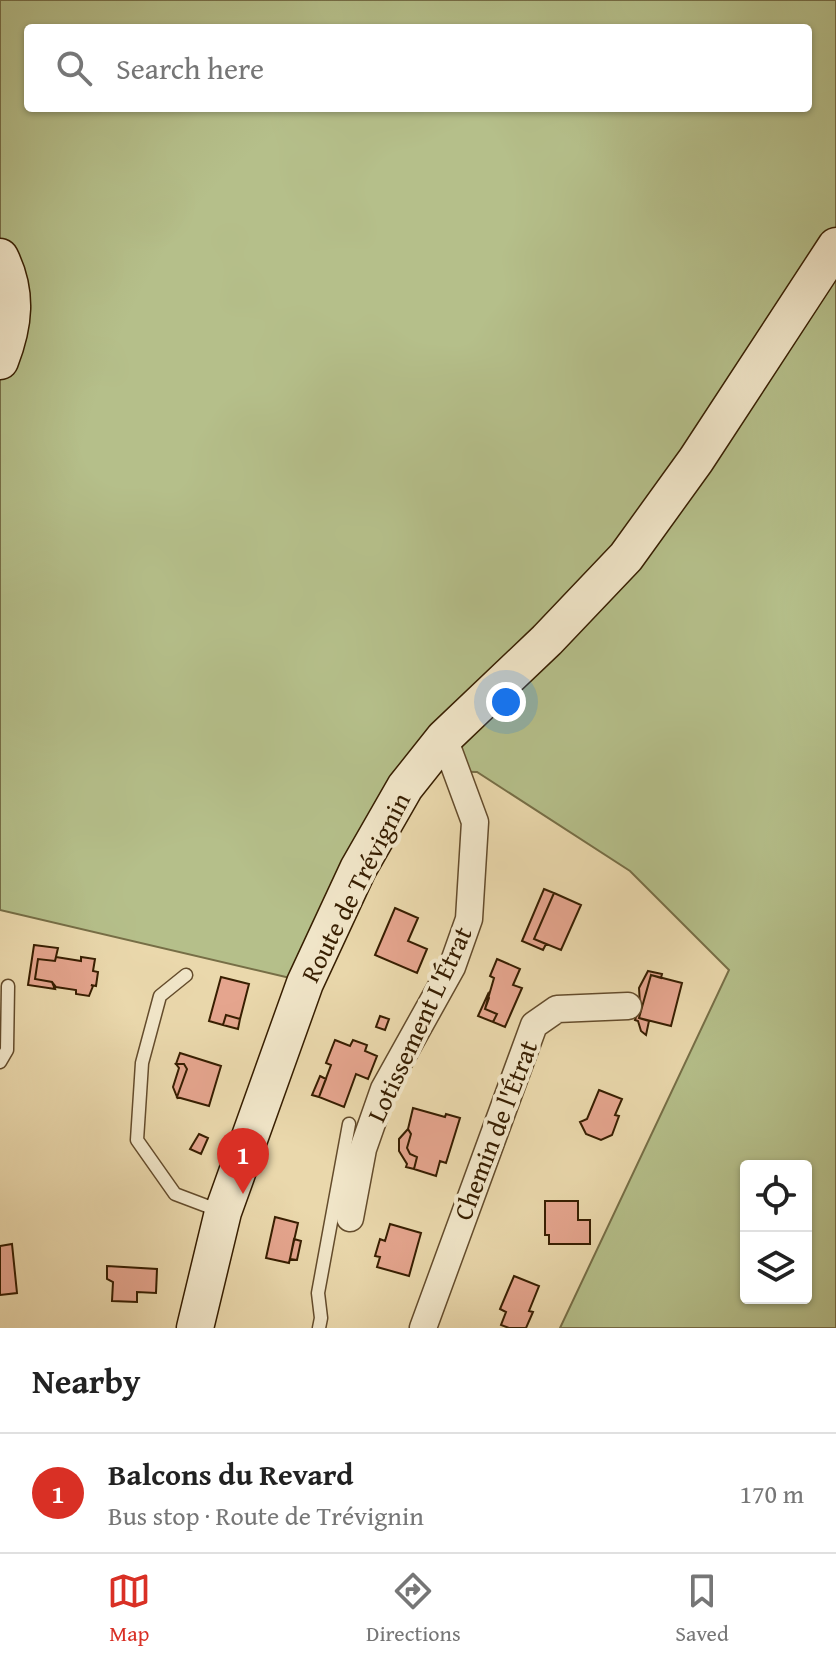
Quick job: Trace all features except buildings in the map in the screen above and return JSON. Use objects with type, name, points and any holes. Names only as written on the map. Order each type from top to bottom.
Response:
[{"type":"street","name":"Route de Trévignin","points":[[195,1328],[223,1212],[311,969],[358,869],[405,787],[444,738],[547,640],[626,557],[696,460],[836,246]]},
{"type":"street","points":[[0,257],[7,272],[14,304],[9,339],[0,361]]},
{"type":"street","name":"Lotissement L'Étrat","points":[[350,1218],[363,1149],[384,1089],[452,967],[469,919],[475,822],[444,738]]},
{"type":"street","name":"Chemin de l'Étrat","points":[[423,1328],[534,1025],[557,1009],[628,1006]]},
{"type":"lane","points":[[186,975],[160,996],[142,1063],[137,1140],[175,1194],[223,1212]]},
{"type":"lane","points":[[0,1062],[7,1050],[8,986]]},
{"type":"lane","points":[[319,1328],[318,1293],[349,1124]]},
{"type":"green space","points":[[0,0],[836,0],[836,1328],[560,1328],[729,970],[630,871],[477,772],[429,771],[371,876],[320,985],[0,910]]},
{"type":"place","name":"Balcons du Revard","points":[[243,1194]]}]
